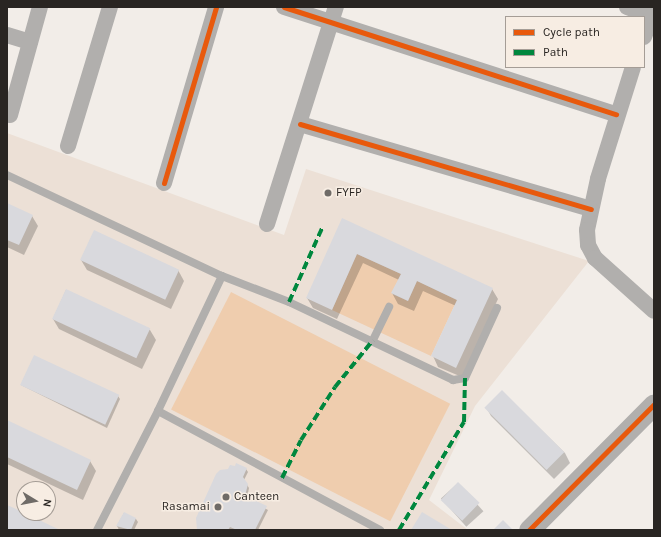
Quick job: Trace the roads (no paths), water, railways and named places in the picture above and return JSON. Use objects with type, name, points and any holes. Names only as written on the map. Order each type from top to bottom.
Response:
[{"type":"street","points":[[10,115],[40,7]]},
{"type":"street","points":[[68,146],[110,7]]},
{"type":"street","points":[[164,183],[216,7]]},
{"type":"street","points":[[284,7],[616,114]]},
{"type":"street","points":[[268,224],[336,7]]},
{"type":"street","points":[[627,7],[653,16],[645,35]]},
{"type":"street","points":[[7,35],[30,42]]},
{"type":"street","points":[[633,68],[616,114],[591,209],[587,230],[588,245],[595,258],[654,311]]},
{"type":"street","points":[[300,124],[591,209]]},
{"type":"street","points":[[529,530],[654,404]]},
{"type":"lane","points":[[7,175],[222,276],[289,302],[373,340],[452,380],[465,378],[497,308]]},
{"type":"lane","points":[[97,530],[158,411],[222,276]]},
{"type":"lane","points":[[373,340],[389,307]]},
{"type":"lane","points":[[158,411],[380,530]]},
{"type":"place","name":"FYFP","points":[[328,193]]},
{"type":"place","name":"Canteen","points":[[226,497]]},
{"type":"place","name":"Rasamai","points":[[218,507]]}]
